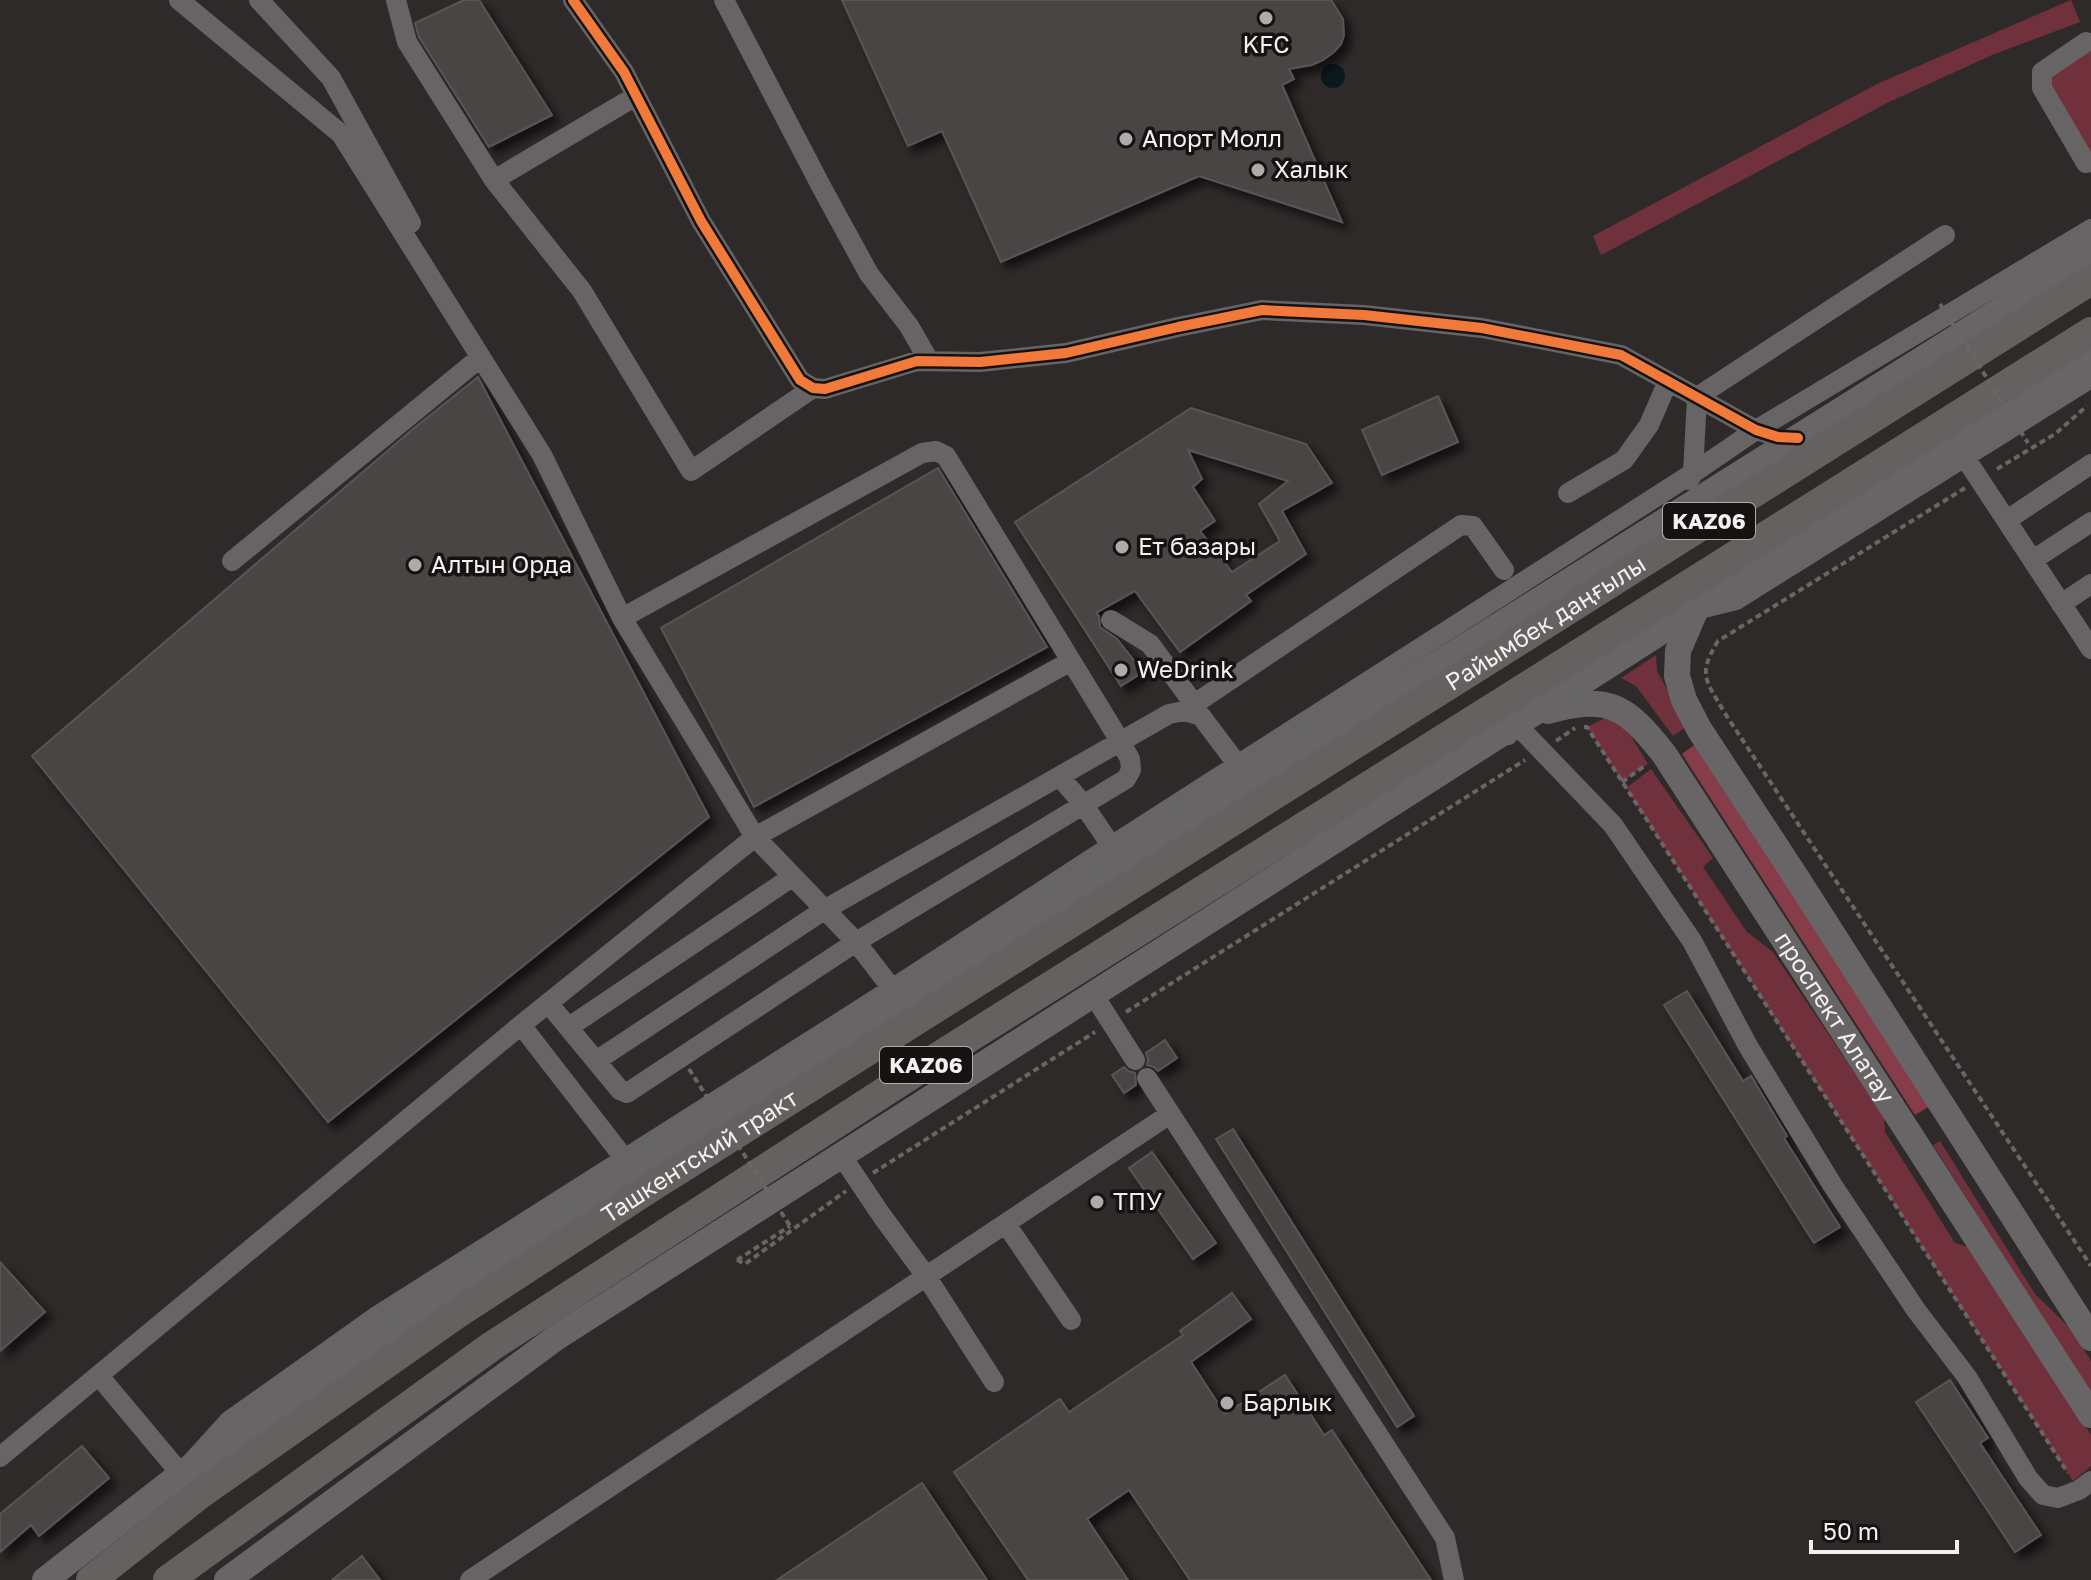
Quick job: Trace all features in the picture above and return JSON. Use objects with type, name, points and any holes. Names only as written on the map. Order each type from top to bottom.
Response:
[{"type":"highway","name":"Райымбек даңғылы","points":[[1327,762],[2091,280]]},
{"type":"highway","name":"KАZ06","points":[[168,1580],[519,1329],[946,1052],[2091,332]]},
{"type":"highway","name":"Ташкентский тракт","points":[[91,1580],[200,1494],[470,1305],[648,1189],[1327,762]]},
{"type":"main road","points":[[45,1580],[181,1474],[628,1164],[1245,774],[1647,533],[2091,253]]},
{"type":"main road","points":[[227,1580],[557,1337],[849,1167],[1102,1007],[1522,720],[1696,609],[1960,451],[2091,357]]},
{"type":"main road","name":"проспект Алатау","points":[[1696,609],[1678,651],[1677,676],[1684,700],[1699,729],[2091,1338]]},
{"type":"main road","name":"проспект Алатау","points":[[1522,720],[1572,704],[1600,703],[1623,710],[1642,727],[1664,754],[2091,1415]]},
{"type":"main road","points":[[1916,1142],[1952,1120]]},
{"type":"street","points":[[179,0],[341,134],[542,455],[622,618],[755,837],[856,942],[897,995]]},
{"type":"street","points":[[259,0],[331,78],[412,224],[410,245]]},
{"type":"street","points":[[396,0],[407,42],[494,180],[582,291],[691,471],[813,388]]},
{"type":"street","points":[[573,0],[624,72],[701,221],[800,380],[813,388],[825,389],[917,361],[980,362],[1066,353],[1262,310],[1364,315],[1482,328],[1621,355],[1756,430],[1778,437],[1798,438]]},
{"type":"street","points":[[724,0],[869,274],[909,326],[929,361]]},
{"type":"street","points":[[2089,42],[2042,72],[2042,88],[2086,163],[2091,162]]},
{"type":"street","points":[[494,180],[636,96]]},
{"type":"street","points":[[1111,620],[1150,644],[1189,707],[1201,716],[1245,774],[1756,430],[2091,229]]},
{"type":"street","points":[[1697,397],[1945,235]]},
{"type":"street","points":[[232,561],[481,357]]},
{"type":"street","points":[[2091,378],[1960,451],[2091,649]]},
{"type":"street","points":[[1568,493],[1624,460],[1649,425],[1668,381]]},
{"type":"street","points":[[1647,533],[1677,503],[1693,473],[1697,397]]},
{"type":"street","points":[[548,1003],[620,1090],[627,1093],[856,942],[1126,779],[1131,770],[1130,759],[1120,741],[946,456],[936,451],[922,453],[622,618]]},
{"type":"street","points":[[2007,520],[2091,464]]},
{"type":"street","points":[[2033,560],[2091,522]]},
{"type":"street","points":[[596,1061],[824,910],[1120,741],[1169,714],[1189,707],[1461,525],[1473,526],[1504,570]]},
{"type":"street","points":[[2061,604],[2091,584]]},
{"type":"street","points":[[0,1457],[521,1025],[755,837],[1071,661]]},
{"type":"street","points":[[1522,720],[1542,749],[1613,825],[1692,941],[1748,1046],[1833,1186],[1916,1310],[1967,1377],[2028,1478],[2043,1495],[2058,1498],[2085,1486]]},
{"type":"street","points":[[1060,777],[1083,804],[1117,854]]},
{"type":"street","points":[[569,1027],[792,877]]},
{"type":"street","points":[[1102,1007],[1135,1060]]},
{"type":"street","points":[[521,1025],[628,1164]]},
{"type":"street","points":[[1147,1078],[1445,1538],[1454,1580]]},
{"type":"street","points":[[470,1580],[499,1572],[926,1276],[1170,1114]]},
{"type":"street","points":[[849,1167],[926,1276],[994,1382]]},
{"type":"street","points":[[1006,1224],[1071,1320]]},
{"type":"street","points":[[99,1376],[181,1474]]},
{"type":"path","points":[[1940,304],[2028,443]]},
{"type":"path","points":[[2091,402],[2055,434],[1718,641],[1706,661],[1706,679],[1724,712],[2091,1266]]},
{"type":"path","points":[[689,1069],[790,1226],[737,1260],[745,1264],[849,1167],[1102,1007],[1578,726],[1587,727],[1830,1102],[2085,1486]]},
{"type":"path","points":[[1622,782],[1648,764]]},
{"type":"shaded area","points":[[2071,0],[2080,22],[1992,55],[1889,102],[1601,255],[1593,236],[1879,83]]},
{"type":"shaded area","points":[[2091,50],[2091,164],[2040,82]]},
{"type":"shaded area","points":[[1333,64],[1344,71],[1345,76],[1338,87],[1333,88],[1322,81],[1321,76],[1328,65]]},
{"type":"shaded area","points":[[1656,655],[1657,671],[1687,726],[1673,736],[1636,686],[1621,678]]},
{"type":"shaded area","points":[[1609,716],[1627,730],[1648,764],[1622,782],[1587,727]]},
{"type":"shaded area","points":[[1697,743],[1930,1106],[1915,1115],[1682,754]]},
{"type":"shaded area","points":[[1651,769],[1713,858],[1703,867],[1747,932],[1773,952],[1884,1117],[1885,1132],[1955,1243],[1974,1249],[2091,1435],[2091,1466],[2073,1481],[1626,788]]},
{"type":"shaded area","points":[[1940,1141],[2035,1294],[2069,1327],[2091,1361],[2091,1395],[1933,1145]]},
{"type":"building","points":[[464,0],[479,0],[552,115],[489,147],[419,37],[415,23]]},
{"type":"building","name":"Апорт Молл","points":[[842,0],[1331,0],[1343,19],[1341,44],[1323,60],[1289,69],[1294,79],[1282,85],[1342,222],[1199,176],[1001,262],[942,131],[908,146]]},
{"type":"building","name":"Алтын Орда","points":[[478,377],[709,817],[328,1122],[32,756],[413,429]]},
{"type":"building","points":[[1438,396],[1458,442],[1382,475],[1362,430]]},
{"type":"building","name":"Ет базары","points":[[1191,408],[1306,444],[1332,483],[1282,511],[1306,554],[1246,595],[1251,601],[1180,652],[1135,591],[1096,613],[1100,627],[1117,639],[1143,672],[1121,686],[1015,522]],"holes":[[[1188,450],[1288,481],[1259,504],[1280,541],[1232,572],[1200,531],[1215,521],[1193,487],[1202,479]]]},
{"type":"building","points":[[938,468],[1047,647],[754,807],[661,628]]},
{"type":"building","points":[[1687,991],[1743,1081],[1751,1076],[1787,1136],[1784,1138],[1840,1227],[1814,1243],[1664,1005]]},
{"type":"building","points":[[1165,1040],[1177,1058],[1158,1071],[1147,1065],[1146,1053]]},
{"type":"building","points":[[1124,1067],[1135,1073],[1136,1085],[1124,1093],[1112,1075]]},
{"type":"building","points":[[1233,1129],[1414,1416],[1397,1427],[1216,1139]]},
{"type":"building","points":[[1152,1152],[1216,1243],[1193,1259],[1129,1168]]},
{"type":"building","points":[[0,1262],[45,1312],[0,1351]]},
{"type":"building","points":[[1232,1293],[1251,1319],[1191,1362],[1225,1414],[1285,1375],[1324,1435],[1332,1430],[1431,1580],[1190,1580],[1129,1490],[1087,1519],[1128,1580],[1028,1580],[954,1472],[1060,1399],[1069,1412],[1183,1335],[1180,1331]]},
{"type":"building","points":[[1950,1380],[1988,1438],[1980,1443],[2041,1535],[2015,1552],[1916,1402]]},
{"type":"building","points":[[82,1446],[109,1478],[39,1536],[31,1525],[0,1552],[0,1514]]},
{"type":"building","points":[[922,1483],[987,1580],[777,1580]]},
{"type":"building","points":[[362,1556],[380,1580],[332,1580]]},
{"type":"cycle path","points":[[573,0],[624,72],[701,221],[800,380],[813,388],[825,389],[917,361],[980,362],[1066,353],[1262,310],[1364,315],[1482,328],[1621,355],[1756,430],[1778,437],[1798,438]]},
{"type":"place","name":"KFC","points":[[1266,18]]},
{"type":"place","name":"Апорт Молл","points":[[1126,139]]},
{"type":"place","name":"Халык","points":[[1258,170]]},
{"type":"place","name":"Ет базары","points":[[1122,547]]},
{"type":"place","name":"Алтын Орда","points":[[415,565]]},
{"type":"place","name":"WeDrink","points":[[1121,670]]},
{"type":"place","name":"ТПУ","points":[[1097,1202]]},
{"type":"place","name":"Барлык","points":[[1227,1403]]}]
